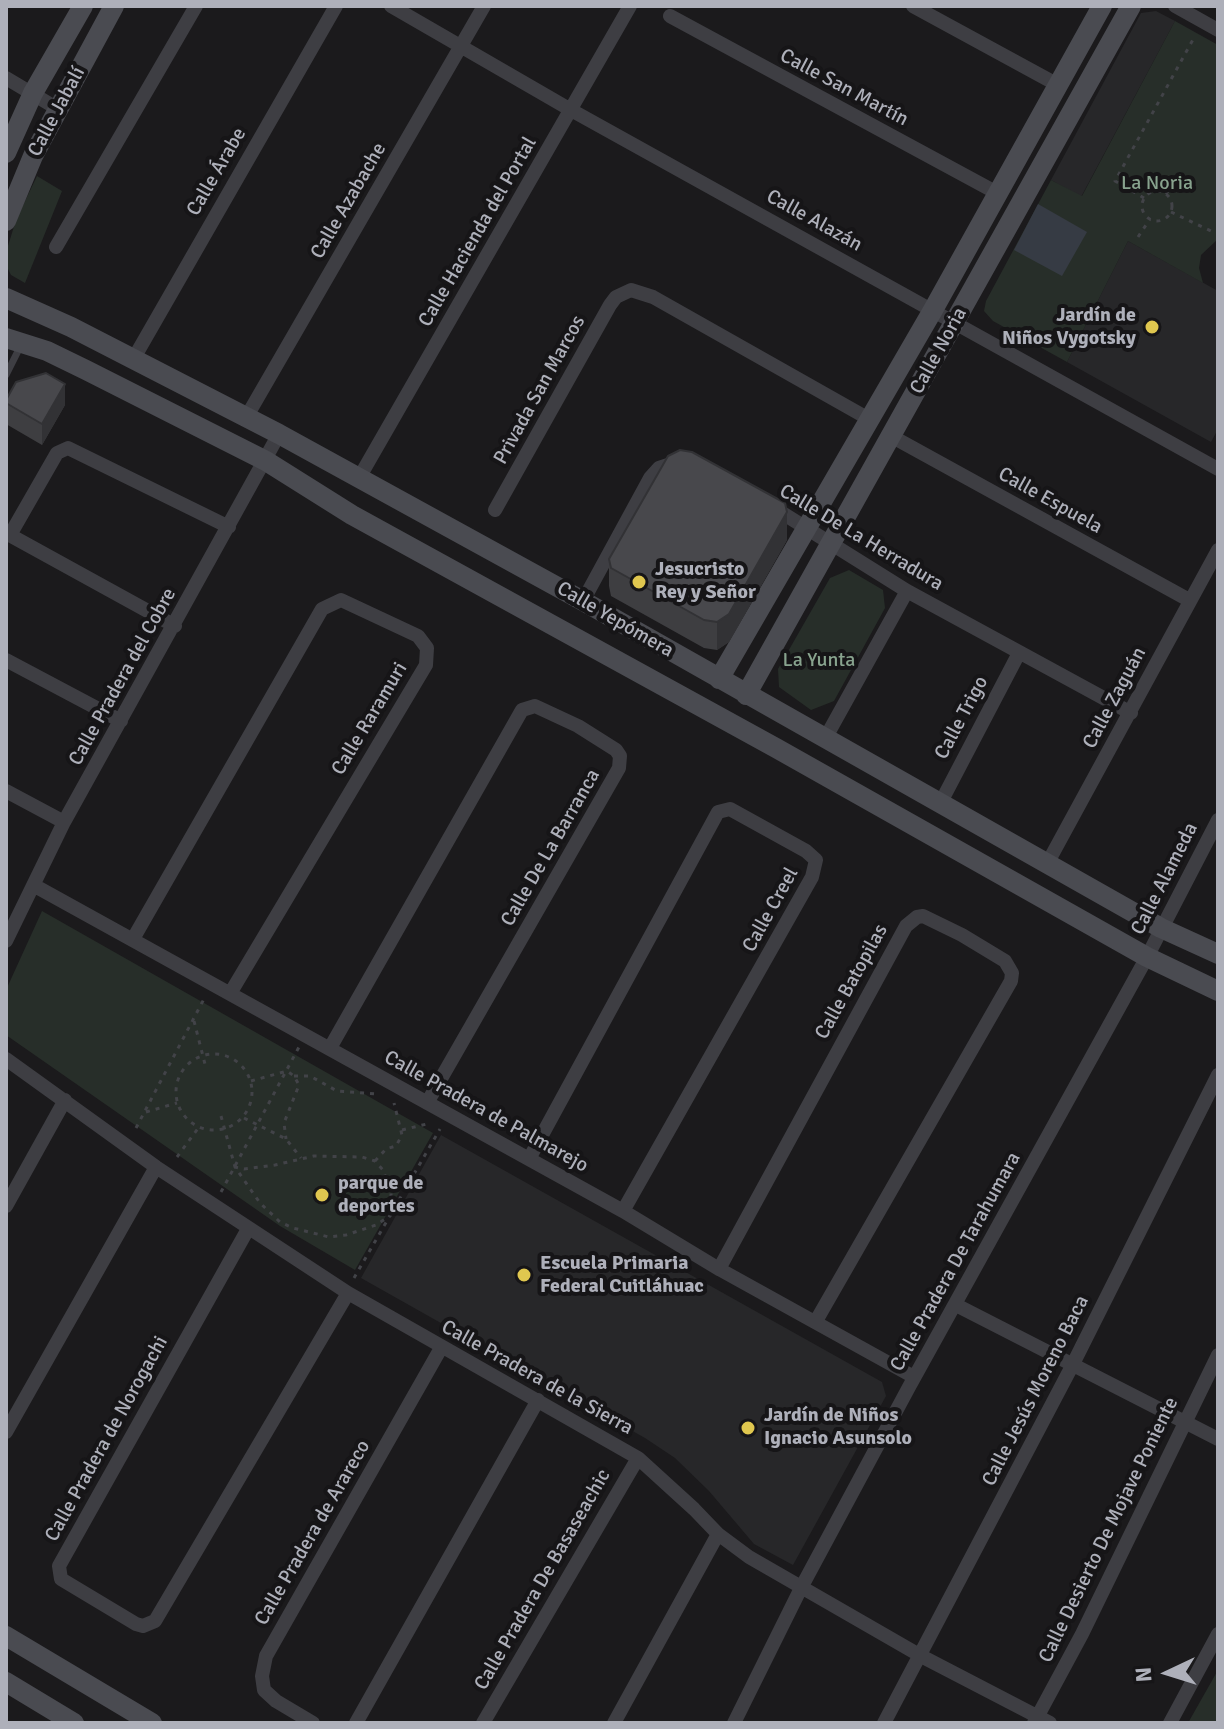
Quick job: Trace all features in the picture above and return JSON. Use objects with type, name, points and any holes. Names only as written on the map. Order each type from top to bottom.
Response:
[{"type":"main road","name":"Calle Jabalí","points":[[6,153],[33,93],[83,6]]},
{"type":"main road","name":"Calle Jabalí","points":[[6,221],[33,156],[114,6]]},
{"type":"main road","name":"Calle Noria","points":[[719,679],[933,310],[1102,6]]},
{"type":"main road","name":"Calle Noria","points":[[746,695],[1131,6]]},
{"type":"main road","name":"Calle Yepómera","points":[[6,298],[247,416],[826,737],[1161,928],[1218,954]]},
{"type":"main road","name":"Calle Yepómera","points":[[14,340],[86,370],[266,461],[352,515],[1147,957],[1218,991]]},
{"type":"main road","points":[[6,1636],[152,1723]]},
{"type":"main road","points":[[6,1682],[74,1723]]},
{"type":"street","points":[[56,247],[196,6]]},
{"type":"street","name":"Calle Árabe","points":[[134,358],[336,6]]},
{"type":"street","name":"Calle Alazán","points":[[391,6],[571,110],[1218,469]]},
{"type":"street","name":"Calle Azabache","points":[[247,416],[484,6]]},
{"type":"street","name":"Calle Hacienda del Portal","points":[[359,478],[630,6]]},
{"type":"street","points":[[913,6],[1058,85]]},
{"type":"street","points":[[1175,6],[1218,30]]},
{"type":"street","name":"Calle San Martín","points":[[670,16],[999,194]]},
{"type":"street","points":[[6,78],[58,109]]},
{"type":"street","name":"Privada San Marcos","points":[[495,510],[610,305],[624,292],[638,291],[653,297],[869,419]]},
{"type":"street","name":"Calle Pradera del Cobre","points":[[6,941],[11,919],[35,886],[64,822],[279,434]]},
{"type":"street","name":"Calle Espuela","points":[[891,436],[1189,600]]},
{"type":"street","points":[[175,626],[8,534],[57,453],[68,448],[229,527]]},
{"type":"street","points":[[583,601],[650,478],[659,468],[670,463],[691,464]]},
{"type":"street","name":"Calle De La Herradura","points":[[758,499],[907,591],[1131,713]]},
{"type":"street","name":"Calle Zaguán","points":[[1047,864],[1218,550]]},
{"type":"street","points":[[826,737],[907,591]]},
{"type":"street","name":"Calle Raramuri","points":[[133,939],[322,609],[341,600],[418,636],[427,648],[426,665],[231,992]]},
{"type":"street","name":"Calle Trigo","points":[[941,802],[1019,653]]},
{"type":"street","points":[[6,660],[121,721]]},
{"type":"street","name":"Calle De La Barranca","points":[[330,1048],[522,710],[535,706],[578,726],[616,750],[620,756],[619,768],[427,1103]]},
{"type":"street","points":[[6,791],[64,822]]},
{"type":"street","name":"Calle Creel","points":[[529,1159],[718,812],[730,809],[806,851],[816,860],[812,877],[623,1211]]},
{"type":"street","name":"Calle Alameda","points":[[1147,957],[1218,820]]},
{"type":"street","name":"Calle Pradera de Palmarejo","points":[[35,886],[231,992],[914,1377]]},
{"type":"street","name":"Calle Batopilas","points":[[719,1269],[901,933],[911,921],[923,916],[952,930],[1005,961],[1012,973],[1011,981],[816,1321]]},
{"type":"street","name":"Calle Pradera De Tarahumara","points":[[734,1723],[801,1588],[914,1377],[1147,957]]},
{"type":"street","name":"Calle Pradera de la Sierra","points":[[6,1059],[156,1167],[348,1293],[638,1458],[718,1534],[749,1557],[1041,1721]]},
{"type":"street","name":"Calle Jesús Moreno Baca","points":[[884,1723],[1072,1366],[1218,1075]]},
{"type":"street","points":[[6,1206],[65,1100]]},
{"type":"street","points":[[6,1432],[156,1167]]},
{"type":"street","name":"Calle Pradera de Norogachi","points":[[248,1229],[59,1566],[61,1579],[136,1624],[143,1626],[155,1621],[348,1293]]},
{"type":"street","points":[[956,1305],[1218,1439]]},
{"type":"street","name":"Calle Pradera de Arareco","points":[[313,1723],[276,1701],[264,1690],[262,1676],[266,1656],[441,1348]]},
{"type":"street","name":"Calle Desierto De Mojave Poniente","points":[[1041,1721],[1218,1355]]},
{"type":"street","points":[[356,1723],[538,1400]]},
{"type":"street","name":"Calle Pradera De Basaseachic","points":[[483,1723],[638,1458]]},
{"type":"street","points":[[614,1723],[718,1534]]},
{"type":"street","points":[[1170,1723],[1218,1634]]},
{"type":"lane","points":[[6,375],[14,340]]},
{"type":"path","points":[[1144,198],[1115,181],[1203,22]]},
{"type":"path","points":[[1166,194],[1179,175]]},
{"type":"path","points":[[1152,191],[1166,194],[1171,202],[1171,212],[1164,219],[1150,219],[1142,207],[1144,198],[1152,191]]},
{"type":"path","points":[[1171,212],[1211,231]]},
{"type":"path","points":[[1138,237],[1150,219]]},
{"type":"path","points":[[136,1128],[212,983]]},
{"type":"path","points":[[194,1019],[206,1068]]},
{"type":"path","points":[[214,1206],[305,1035]]},
{"type":"path","points":[[213,1054],[232,1059],[240,1064],[251,1081],[252,1101],[243,1118],[225,1129],[199,1127],[186,1118],[178,1103],[177,1083],[181,1074],[194,1060],[204,1056],[213,1054]]},
{"type":"path","points":[[287,1071],[299,1085],[284,1123],[286,1139],[301,1158]]},
{"type":"path","points":[[251,1081],[287,1071]]},
{"type":"path","points":[[294,1076],[310,1076],[337,1091],[378,1094]]},
{"type":"path","points":[[146,1112],[178,1103]]},
{"type":"path","points":[[375,1161],[386,1149],[396,1146],[402,1130],[394,1103]]},
{"type":"path","points":[[221,1116],[235,1167],[244,1183],[271,1215],[293,1228],[329,1237],[346,1235],[376,1225],[391,1215]]},
{"type":"path","points":[[243,1118],[286,1139]]},
{"type":"path","points":[[402,1130],[431,1123]]},
{"type":"path","points":[[177,1157],[199,1127]]},
{"type":"path","points":[[354,1279],[440,1129]]},
{"type":"path","points":[[235,1167],[244,1169],[275,1165],[301,1158],[362,1157],[375,1161],[383,1170],[391,1192],[391,1215]]},
{"type":"shaded area","name":"La Noria","points":[[1156,11],[1175,21],[1081,197],[1051,180],[1141,13]]},
{"type":"shaded area","points":[[1038,204],[1087,232],[1062,276],[1014,250]]},
{"type":"shaded area","name":"Jardín de Niños Vygotsky","points":[[1128,241],[1218,291],[1218,429],[1211,442],[1067,362]]},
{"type":"shaded area","points":[[441,1135],[882,1382],[886,1396],[793,1565],[754,1544],[709,1491],[675,1458],[645,1438],[361,1278]]},
{"type":"green space","name":"La Noria","points":[[1175,21],[1218,45],[1218,239],[1201,255],[1199,268],[1203,283],[1128,241],[1067,362],[993,321],[984,311],[986,301],[1051,180],[1082,196]]},
{"type":"green space","points":[[37,176],[62,191],[25,283],[11,275],[6,265],[7,249],[16,220]]},
{"type":"green space","name":"La Yunta","points":[[849,570],[883,590],[885,608],[834,701],[811,710],[779,687],[778,669],[830,578]]},
{"type":"green space","points":[[42,911],[433,1133],[355,1270],[280,1226],[6,1035],[6,990]]},
{"type":"green space","points":[[1218,1670],[1218,1723],[1188,1723]]},
{"type":"building","points":[[46,373],[65,384],[42,424],[6,403],[6,400],[16,382]]},
{"type":"building","points":[[680,450],[692,452],[785,503],[787,512],[729,614],[717,622],[704,620],[611,568],[609,559],[668,456]]},
{"type":"place","name":"Jardín de Niños Vygotsky","points":[[1152,327]]},
{"type":"place","name":"Jesucristo Rey y Señor","points":[[639,582]]},
{"type":"place","name":"parque de deportes","points":[[322,1195]]},
{"type":"place","name":"Escuela Primaria Federal Cuitláhuac","points":[[524,1275]]},
{"type":"place","name":"Jardín de Niños Ignacio Asunsolo","points":[[748,1428]]}]
